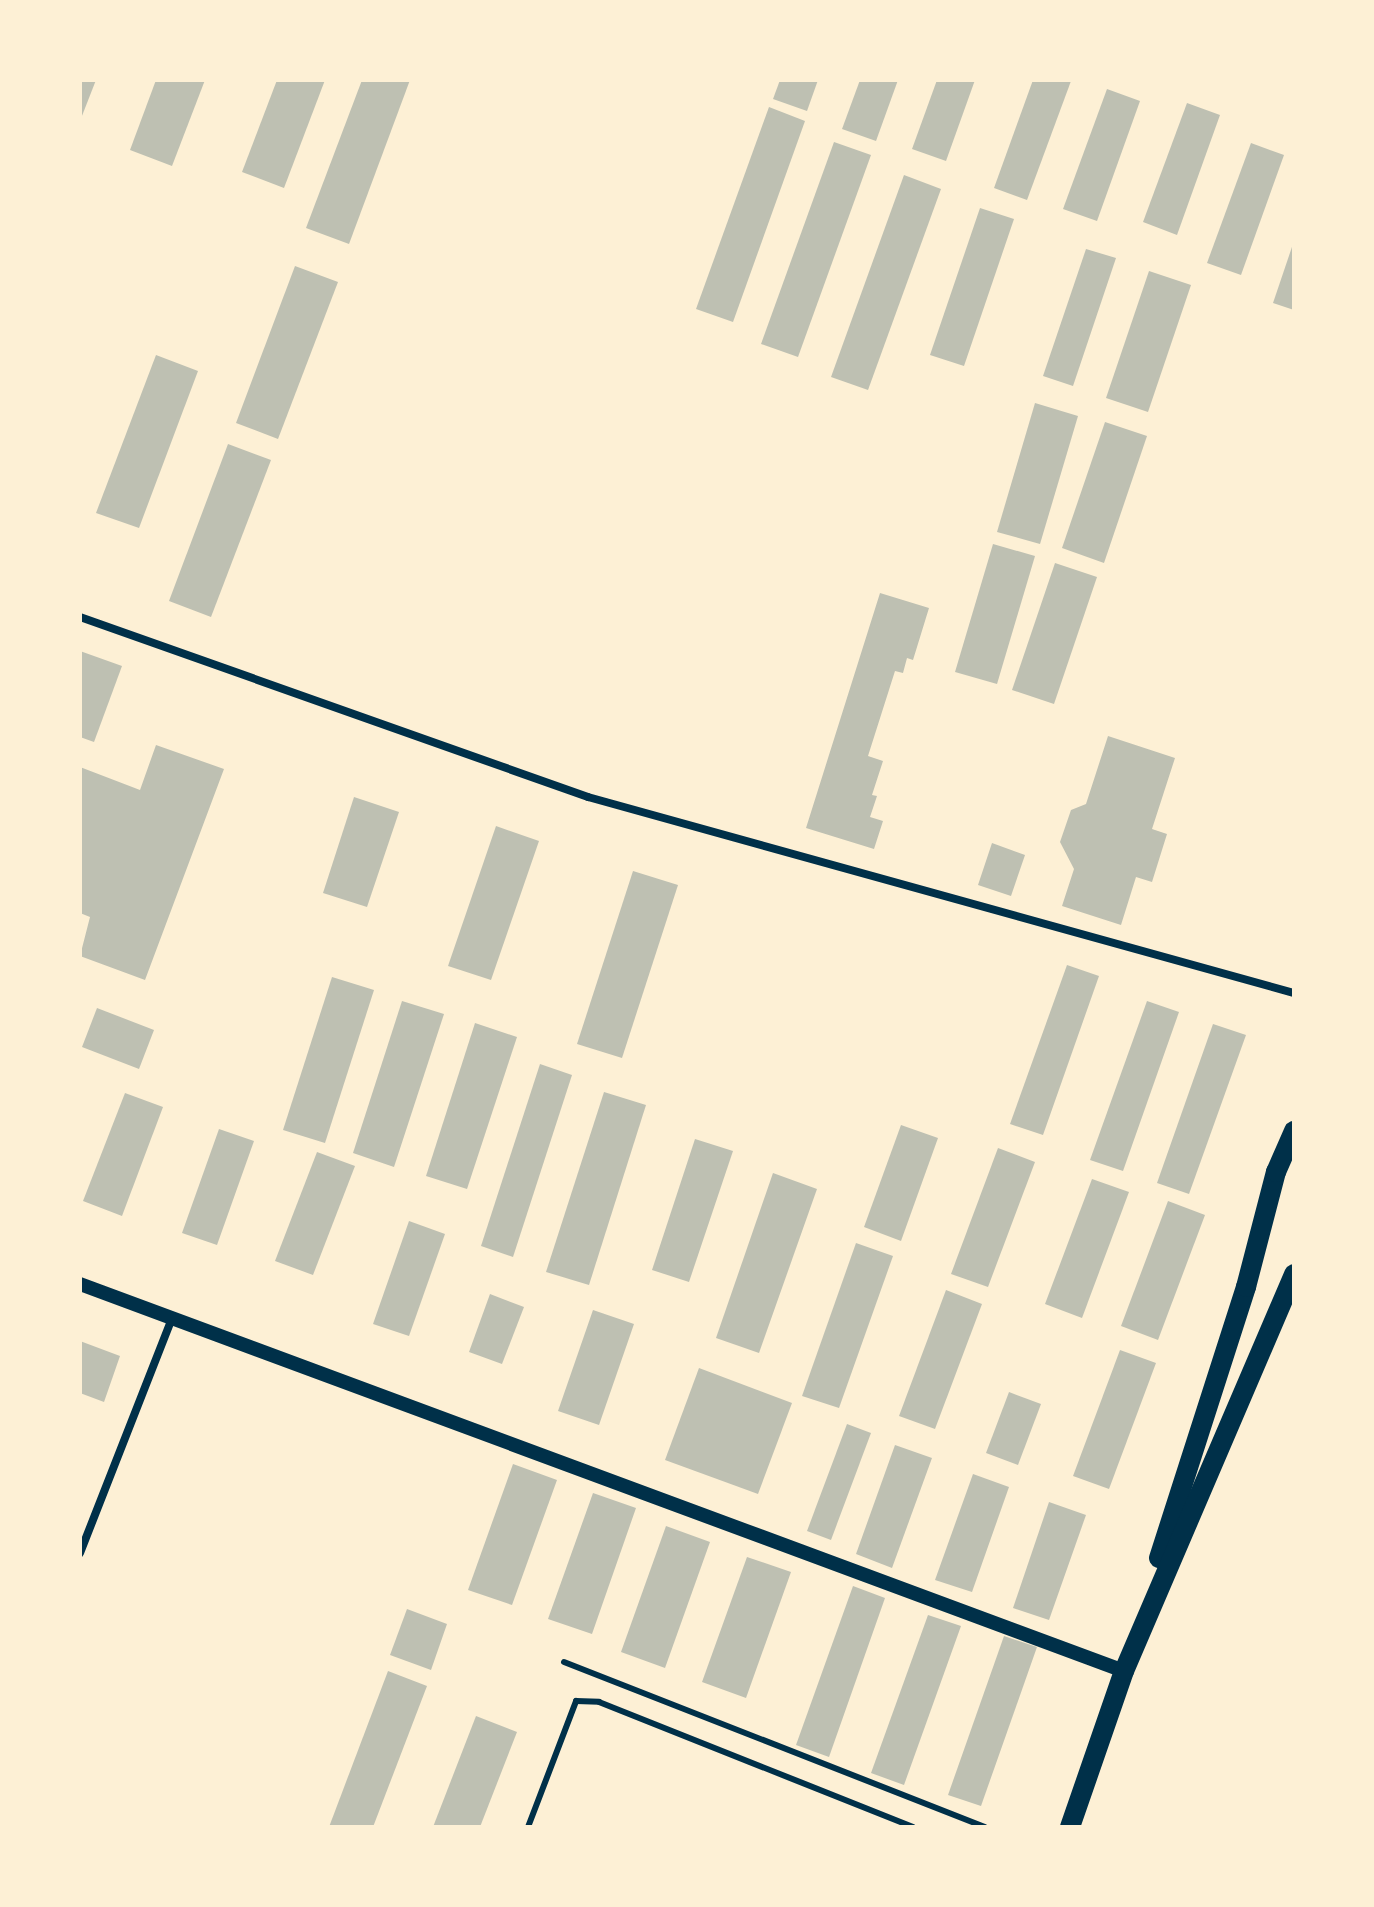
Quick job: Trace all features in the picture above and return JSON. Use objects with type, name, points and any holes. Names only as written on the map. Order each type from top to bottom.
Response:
[{"type":"main road","points":[[1070,1827],[1124,1671],[1246,1287],[1276,1172],[1294,1131]]},
{"type":"main road","points":[[1124,1671],[1294,1274]]},
{"type":"street","points":[[80,617],[588,797],[1294,993]]},
{"type":"street","points":[[80,1284],[1124,1671]]},
{"type":"street","points":[[80,1553],[172,1318]]},
{"type":"lane","points":[[564,1662],[985,1827]]},
{"type":"lane","points":[[528,1827],[576,1701],[599,1702],[913,1827]]},
{"type":"building","points":[[80,80],[96,80],[80,121]]},
{"type":"building","points":[[156,80],[205,80],[172,166],[130,150]]},
{"type":"building","points":[[277,80],[325,80],[284,188],[242,172]]},
{"type":"building","points":[[362,80],[410,80],[349,244],[306,228]]},
{"type":"building","points":[[780,80],[818,80],[807,111],[773,99]]},
{"type":"building","points":[[860,80],[898,80],[876,141],[842,129]]},
{"type":"building","points":[[937,80],[975,80],[946,161],[912,149]]},
{"type":"building","points":[[1033,80],[1071,81],[1027,200],[994,188]]},
{"type":"building","points":[[1107,89],[1140,101],[1097,221],[1063,209]]},
{"type":"building","points":[[1187,103],[1220,115],[1177,235],[1143,222]]},
{"type":"building","points":[[769,107],[805,121],[733,322],[696,309]]},
{"type":"building","points":[[834,142],[871,155],[798,357],[761,344]]},
{"type":"building","points":[[1251,143],[1284,155],[1241,275],[1207,263]]},
{"type":"building","points":[[904,175],[941,189],[868,390],[831,377]]},
{"type":"building","points":[[980,208],[1014,219],[964,366],[930,355]]},
{"type":"building","points":[[1294,241],[1294,310],[1273,303]]},
{"type":"building","points":[[1086,249],[1116,258],[1073,386],[1043,376]]},
{"type":"building","points":[[295,266],[338,282],[278,439],[236,423]]},
{"type":"building","points":[[1149,271],[1191,285],[1148,412],[1106,398]]},
{"type":"building","points":[[156,355],[198,371],[139,528],[96,513]]},
{"type":"building","points":[[1035,403],[1078,416],[1040,544],[997,532]]},
{"type":"building","points":[[1105,422],[1147,436],[1104,563],[1062,548]]},
{"type":"building","points":[[228,444],[271,460],[211,617],[169,601]]},
{"type":"building","points":[[993,544],[1035,556],[997,684],[955,672]]},
{"type":"building","points":[[1055,563],[1097,577],[1054,704],[1012,690]]},
{"type":"building","points":[[880,593],[929,608],[913,660],[907,658],[903,673],[895,671],[868,756],[883,761],[872,795],[877,796],[870,817],[883,821],[874,849],[806,828]]},
{"type":"building","points":[[80,651],[122,666],[94,742],[80,737]]},
{"type":"building","points":[[1108,736],[1175,758],[1152,829],[1167,834],[1152,882],[1136,877],[1121,925],[1062,906],[1074,869],[1060,842],[1071,810],[1086,804]]},
{"type":"building","points":[[156,745],[224,769],[145,980],[80,956],[90,917],[80,913],[80,767],[140,790]]},
{"type":"building","points":[[354,797],[399,812],[367,907],[323,893]]},
{"type":"building","points":[[496,826],[539,841],[491,980],[448,966]]},
{"type":"building","points":[[992,843],[1025,855],[1011,896],[978,885]]},
{"type":"building","points":[[633,871],[678,885],[622,1058],[577,1044]]},
{"type":"building","points":[[1067,965],[1099,976],[1043,1135],[1010,1124]]},
{"type":"building","points":[[332,977],[374,990],[325,1143],[283,1130]]},
{"type":"building","points":[[402,1001],[444,1014],[394,1167],[353,1153]]},
{"type":"building","points":[[1147,1001],[1179,1012],[1123,1171],[1090,1160]]},
{"type":"building","points":[[97,1008],[154,1030],[139,1069],[82,1047]]},
{"type":"building","points":[[475,1023],[517,1037],[467,1189],[426,1176]]},
{"type":"building","points":[[1213,1024],[1246,1035],[1189,1194],[1157,1183]]},
{"type":"building","points":[[540,1064],[572,1075],[513,1257],[481,1246]]},
{"type":"building","points":[[604,1092],[646,1105],[589,1285],[546,1272]]},
{"type":"building","points":[[125,1093],[163,1107],[122,1216],[83,1201]]},
{"type":"building","points":[[901,1125],[938,1138],[901,1241],[864,1227]]},
{"type":"building","points":[[219,1129],[254,1141],[217,1245],[182,1233]]},
{"type":"building","points":[[695,1139],[733,1151],[689,1282],[652,1270]]},
{"type":"building","points":[[998,1148],[1035,1162],[988,1287],[951,1274]]},
{"type":"building","points":[[317,1152],[355,1166],[313,1275],[275,1261]]},
{"type":"building","points":[[773,1173],[817,1189],[759,1353],[716,1338]]},
{"type":"building","points":[[1092,1179],[1129,1192],[1082,1318],[1045,1304]]},
{"type":"building","points":[[1168,1201],[1205,1215],[1158,1340],[1121,1326]]},
{"type":"building","points":[[409,1221],[445,1234],[409,1336],[373,1324]]},
{"type":"building","points":[[856,1243],[893,1256],[839,1408],[802,1396]]},
{"type":"building","points":[[946,1290],[982,1304],[935,1429],[899,1416]]},
{"type":"building","points":[[490,1294],[524,1307],[502,1364],[469,1352]]},
{"type":"building","points":[[593,1310],[634,1324],[599,1425],[558,1411]]},
{"type":"building","points":[[80,1341],[120,1356],[104,1402],[80,1393]]},
{"type":"building","points":[[1120,1350],[1156,1363],[1109,1489],[1073,1476]]},
{"type":"building","points":[[699,1368],[792,1403],[758,1494],[665,1460]]},
{"type":"building","points":[[1009,1392],[1041,1404],[1018,1465],[986,1453]]},
{"type":"building","points":[[847,1424],[871,1433],[831,1540],[807,1531]]},
{"type":"building","points":[[895,1445],[932,1458],[892,1568],[856,1554]]},
{"type":"building","points":[[513,1464],[557,1480],[512,1605],[468,1590]]},
{"type":"building","points":[[973,1474],[1009,1487],[972,1592],[935,1580]]},
{"type":"building","points":[[593,1493],[636,1508],[592,1634],[548,1619]]},
{"type":"building","points":[[1049,1502],[1086,1515],[1049,1620],[1013,1608]]},
{"type":"building","points":[[666,1526],[710,1542],[665,1668],[621,1652]]},
{"type":"building","points":[[747,1557],[791,1572],[746,1698],[702,1682]]},
{"type":"building","points":[[853,1586],[885,1598],[829,1757],[796,1745]]},
{"type":"building","points":[[407,1609],[447,1624],[431,1670],[390,1655]]},
{"type":"building","points":[[928,1615],[961,1626],[904,1785],[871,1773]]},
{"type":"building","points":[[1004,1636],[1037,1647],[981,1806],[948,1795]]},
{"type":"building","points":[[388,1671],[427,1686],[373,1827],[329,1827]]},
{"type":"building","points":[[476,1716],[517,1732],[480,1827],[433,1827]]}]
